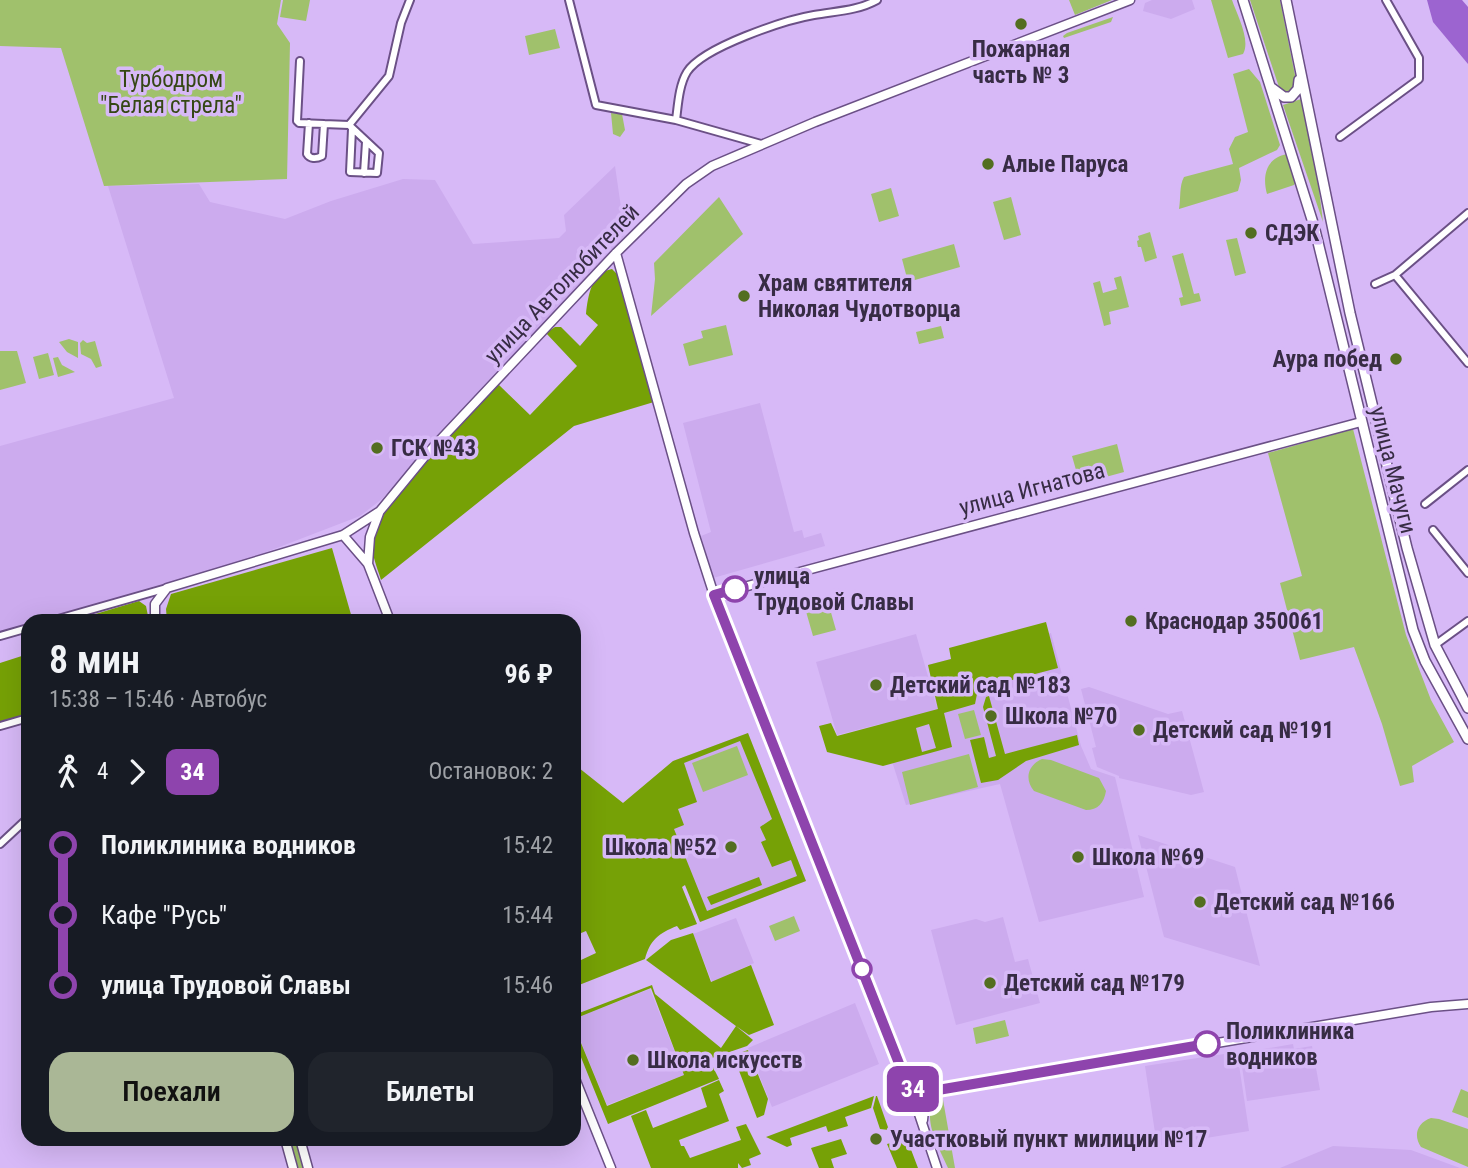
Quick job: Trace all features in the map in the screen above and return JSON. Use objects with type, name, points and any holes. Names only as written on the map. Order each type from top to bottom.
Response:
[{"type":"main road","name":"улица Мачуги","points":[[1244,0],[1314,226],[1413,630],[1425,661],[1468,739]]},
{"type":"main road","name":"улица Мачуги","points":[[1286,0],[1350,313],[1407,548],[1435,645],[1468,708]]},
{"type":"main road","points":[[1270,87],[1284,97],[1296,94],[1299,64]]},
{"type":"street","points":[[300,61],[297,121],[351,127],[379,153],[377,173],[350,172],[351,127],[390,76],[401,23],[410,0]]},
{"type":"street","points":[[569,0],[596,105],[676,120],[761,144]]},
{"type":"street","points":[[676,120],[684,78],[696,62],[735,41],[787,22],[812,15],[859,9],[877,0]]},
{"type":"street","name":"улица Автолюбителей","points":[[76,614],[344,535],[380,511],[426,455],[616,253],[686,184],[712,166],[761,144],[1130,0]]},
{"type":"street","points":[[1340,137],[1419,79],[1419,58],[1386,0]]},
{"type":"street","points":[[309,124],[307,153],[311,158],[317,158],[322,156],[324,124]]},
{"type":"street","points":[[364,173],[366,142]]},
{"type":"street","points":[[1375,284],[1395,275],[1468,214]]},
{"type":"street","points":[[616,253],[694,533],[714,595],[904,1076],[937,1168]]},
{"type":"street","points":[[1395,275],[1468,363]]},
{"type":"street","name":"улица Игнатова","points":[[714,595],[1361,422]]},
{"type":"street","points":[[1425,504],[1468,470]]},
{"type":"street","points":[[368,564],[370,537],[380,511]]},
{"type":"street","points":[[1433,530],[1468,573]]},
{"type":"street","points":[[344,535],[368,564],[387,614]]},
{"type":"street","points":[[155,614],[155,604],[167,588]]},
{"type":"street","points":[[1435,645],[1468,621]]},
{"type":"street","points":[[0,636],[21,630]]},
{"type":"street","points":[[0,726],[21,720]]},
{"type":"street","points":[[0,844],[21,824]]},
{"type":"street","points":[[904,1076],[914,1090],[938,1090],[1431,1007],[1468,1004]]},
{"type":"street","points":[[925,1130],[924,1110],[938,1090]]},
{"type":"street","points":[[581,1093],[611,1168]]},
{"type":"street","points":[[287,1146],[293,1168]]},
{"type":"street","points":[[302,1146],[307,1168]]},
{"type":"shaded area","points":[[1152,0],[1192,0],[1195,9],[1171,19],[1143,11],[1145,3]]},
{"type":"shaded area","points":[[1427,0],[1462,0],[1468,7],[1468,64],[1433,22]]},
{"type":"shaded area","points":[[615,166],[625,235],[382,499],[360,516],[230,566],[62,614],[21,614],[21,626],[0,632],[0,446],[174,398],[108,186],[199,184],[210,202],[285,219],[331,201],[403,179],[435,180],[473,244],[559,238],[566,231],[564,215]]},
{"type":"shaded area","points":[[760,403],[794,532],[802,530],[804,538],[821,533],[825,546],[713,578],[701,536],[711,532],[683,423]]},
{"type":"shaded area","points":[[1051,633],[1081,746],[1091,769],[1115,777],[1144,897],[1039,922],[1000,784],[906,805],[880,724],[837,735],[816,662],[916,634],[937,708],[928,665]]},
{"type":"shaded area","name":"Детский сад №191","points":[[1089,687],[1168,714],[1182,711],[1204,792],[1191,795],[1119,778],[1097,767],[1092,748],[1096,747],[1081,689]]},
{"type":"shaded area","name":"Школа №52","points":[[748,733],[806,881],[700,922],[645,786],[673,761]]},
{"type":"shaded area","name":"Детский сад №166","points":[[1138,835],[1235,867],[1260,966],[1164,937]]},
{"type":"shaded area","name":"Детский сад №179","points":[[1003,917],[1015,962],[1028,959],[1040,1003],[956,1025],[931,930],[976,919],[985,922]]},
{"type":"shaded area","points":[[736,918],[754,963],[712,982],[693,934]]},
{"type":"shaded area","name":"Школа искусств","points":[[650,989],[684,1075],[607,1105],[581,1042],[581,1016]]},
{"type":"shaded area","points":[[855,1003],[879,1064],[772,1107],[748,1048]]},
{"type":"shaded area","points":[[1293,1044],[1294,1049],[1312,1046],[1320,1090],[1247,1101],[1240,1053]]},
{"type":"shaded area","points":[[1237,1052],[1249,1131],[1157,1146],[1145,1066]]},
{"type":"shaded area","points":[[1333,1146],[1411,1150],[1460,1168],[1280,1168]]},
{"type":"green space","name":"Турбодром \"Белая стрела\"","points":[[0,0],[281,0],[277,24],[290,43],[287,179],[104,186],[61,48],[0,46]]},
{"type":"green space","points":[[283,0],[310,0],[306,21],[280,17]]},
{"type":"green space","points":[[1069,0],[1112,0],[1075,15]]},
{"type":"green space","points":[[1211,0],[1232,0],[1244,35],[1243,54],[1228,58]]},
{"type":"green space","points":[[1250,0],[1280,0],[1296,80],[1293,91],[1288,93],[1280,90]]},
{"type":"green space","points":[[1113,17],[1111,22],[1064,38],[1063,36],[1067,33]]},
{"type":"green space","points":[[555,29],[560,48],[529,55],[525,36]]},
{"type":"green space","points":[[1249,69],[1260,82],[1280,145],[1277,150],[1239,168],[1241,180],[1238,191],[1179,209],[1184,177],[1233,164],[1229,149],[1235,137],[1248,132],[1233,74]]},
{"type":"green space","points":[[1301,99],[1319,189],[1323,222],[1283,105]]},
{"type":"green space","points":[[611,113],[622,114],[625,130],[620,137],[613,134]]},
{"type":"green space","points":[[1287,154],[1296,181],[1294,185],[1267,194],[1267,169],[1274,159]]},
{"type":"green space","points":[[891,188],[899,216],[879,222],[871,194]]},
{"type":"green space","points":[[719,197],[743,234],[651,316],[654,263]]},
{"type":"green space","points":[[1011,197],[1021,235],[1004,240],[993,202]]},
{"type":"green space","points":[[1150,232],[1157,258],[1145,262],[1137,241],[1138,236]]},
{"type":"green space","points":[[1237,238],[1246,273],[1235,276],[1226,240]]},
{"type":"green space","points":[[954,244],[960,267],[908,282],[902,259]]},
{"type":"green space","points":[[1183,253],[1194,294],[1199,293],[1201,301],[1181,306],[1179,298],[1183,297],[1172,256]]},
{"type":"green space","points":[[612,269],[621,278],[654,402],[574,426],[381,580],[374,558],[375,537],[382,517],[400,489],[498,384],[530,415],[577,366],[546,333],[555,327],[561,327],[580,346],[598,325],[586,314],[592,286],[599,275]]},
{"type":"green space","points":[[1121,276],[1129,307],[1109,312],[1111,324],[1104,326],[1093,283],[1100,281],[1103,293],[1117,289],[1114,278]]},
{"type":"green space","points":[[726,325],[733,355],[689,366],[683,344],[703,338],[701,331]]},
{"type":"green space","points":[[941,326],[944,338],[919,344],[916,332]]},
{"type":"green space","points":[[69,339],[78,342],[78,358],[67,352],[59,342]]},
{"type":"green space","points":[[83,340],[87,343],[95,341],[102,366],[96,368],[91,359],[81,354],[80,343]]},
{"type":"green space","points":[[0,351],[17,351],[26,383],[0,390]]},
{"type":"green space","points":[[48,353],[54,375],[39,379],[33,357]]},
{"type":"green space","points":[[58,357],[62,365],[75,372],[58,377],[53,358]]},
{"type":"green space","points":[[1353,429],[1406,635],[1431,700],[1454,742],[1412,766],[1414,782],[1400,786],[1382,724],[1354,647],[1300,660],[1280,583],[1302,576],[1268,453]]},
{"type":"green space","points":[[1117,444],[1124,472],[1080,484],[1072,456]]},
{"type":"green space","points":[[332,548],[351,614],[166,614],[171,594]]},
{"type":"green space","points":[[139,601],[146,606],[148,614],[95,614]]},
{"type":"green space","points":[[828,602],[836,630],[813,636],[805,608]]},
{"type":"green space","points":[[1046,622],[1058,668],[978,689],[975,704],[944,713],[952,747],[883,766],[827,752],[819,726],[831,723],[837,736],[938,709],[928,665],[951,659],[949,648]],"holes":[[[929,724],[936,748],[922,752],[916,728]]]},
{"type":"green space","points":[[21,656],[21,719],[0,724],[0,663]]},
{"type":"green space","points":[[989,696],[1005,754],[1077,735],[1079,745],[1026,761],[998,780],[981,783],[970,740],[984,737],[989,758],[996,756],[983,707],[986,697]]},
{"type":"green space","points":[[974,710],[981,735],[965,739],[958,714]]},
{"type":"green space","points":[[748,733],[806,881],[700,922],[685,885],[682,887],[697,924],[680,930],[677,926],[665,931],[653,942],[645,959],[581,984],[581,960],[596,953],[586,931],[581,933],[581,770],[623,803],[673,761]],"holes":[[[740,741],[772,819],[760,827],[766,840],[761,842],[772,867],[791,860],[797,876],[707,911],[674,829],[684,825],[678,809],[697,802],[684,763]]]},
{"type":"green space","points":[[737,746],[748,775],[703,792],[692,763]]},
{"type":"green space","points":[[969,754],[978,787],[910,805],[902,772]]},
{"type":"green space","points":[[1042,759],[1099,778],[1106,791],[1102,802],[1094,809],[1086,810],[1034,791],[1029,782],[1029,773],[1033,765]]},
{"type":"green space","points":[[759,877],[762,885],[711,905],[707,897]]},
{"type":"green space","points":[[794,916],[800,931],[775,941],[769,926]]},
{"type":"green space","points":[[693,933],[711,982],[751,965],[774,1025],[749,1035],[646,960],[671,940]]},
{"type":"green space","points":[[652,985],[655,994],[721,1048],[736,1026],[753,1040],[747,1046],[709,1059],[719,1079],[608,1124],[581,1057],[581,1043],[607,1106],[684,1075],[651,988],[581,1016],[581,1012]]},
{"type":"green space","points":[[1005,1020],[1009,1036],[976,1044],[973,1028]]},
{"type":"green space","points":[[748,1050],[768,1099],[764,1115],[757,1118],[733,1055]]},
{"type":"green space","points":[[719,1080],[724,1091],[719,1094],[729,1121],[679,1140],[681,1146],[684,1146],[690,1158],[741,1140],[736,1127],[746,1124],[761,1154],[749,1159],[751,1165],[742,1168],[738,1163],[738,1168],[651,1168],[631,1116],[646,1110],[653,1128],[707,1107],[701,1088]]},
{"type":"green space","points":[[1461,1089],[1468,1092],[1468,1118],[1452,1112]]},
{"type":"green space","points":[[942,1094],[955,1168],[948,1168],[935,1140],[930,1119],[934,1101]]},
{"type":"green space","points":[[874,1096],[871,1108],[845,1117],[848,1126],[828,1132],[826,1126],[790,1138],[792,1145],[787,1147],[766,1137]]},
{"type":"green space","points":[[876,1096],[889,1130],[880,1129],[873,1108]]},
{"type":"green space","points":[[1431,1118],[1468,1129],[1468,1167],[1421,1147],[1417,1138],[1418,1130],[1422,1123]]},
{"type":"green space","points":[[841,1139],[847,1154],[831,1159],[834,1168],[819,1168],[811,1148]]},
{"type":"green space","points":[[907,1139],[918,1168],[897,1168],[887,1144]]},
{"type":"green space","points":[[291,1146],[299,1146],[305,1168],[297,1168]]},
{"type":"bus line","name":"34","points":[[735,589],[714,595],[911,1088],[938,1090],[1207,1044]]},
{"type":"place","name":"Пожарная часть № 3","points":[[1021,24]]},
{"type":"place","name":"Алые Паруса","points":[[988,164]]},
{"type":"place","name":"СДЭК","points":[[1251,233]]},
{"type":"place","name":"Храм святителя Николая Чудотворца","points":[[744,296]]},
{"type":"place","name":"Аура побед","points":[[1396,359]]},
{"type":"place","name":"ГСК №43","points":[[377,448]]},
{"type":"place","name":"улица Трудовой Славы","points":[[735,589]]},
{"type":"place","name":"Краснодар 350061","points":[[1131,621]]},
{"type":"place","name":"Детский сад №183","points":[[876,685]]},
{"type":"place","name":"Школа №70","points":[[991,716]]},
{"type":"place","name":"Детский сад №191","points":[[1139,730]]},
{"type":"place","name":"Школа №52","points":[[731,847]]},
{"type":"place","name":"Школа №69","points":[[1078,857]]},
{"type":"place","name":"Детский сад №166","points":[[1200,902]]},
{"type":"place","name":"Детский сад №179","points":[[990,983]]},
{"type":"place","name":"Поликлиника водников","points":[[1207,1044]]},
{"type":"place","name":"Школа искусств","points":[[633,1060]]},
{"type":"place","name":"Участковый пункт милиции №17","points":[[876,1139]]}]
